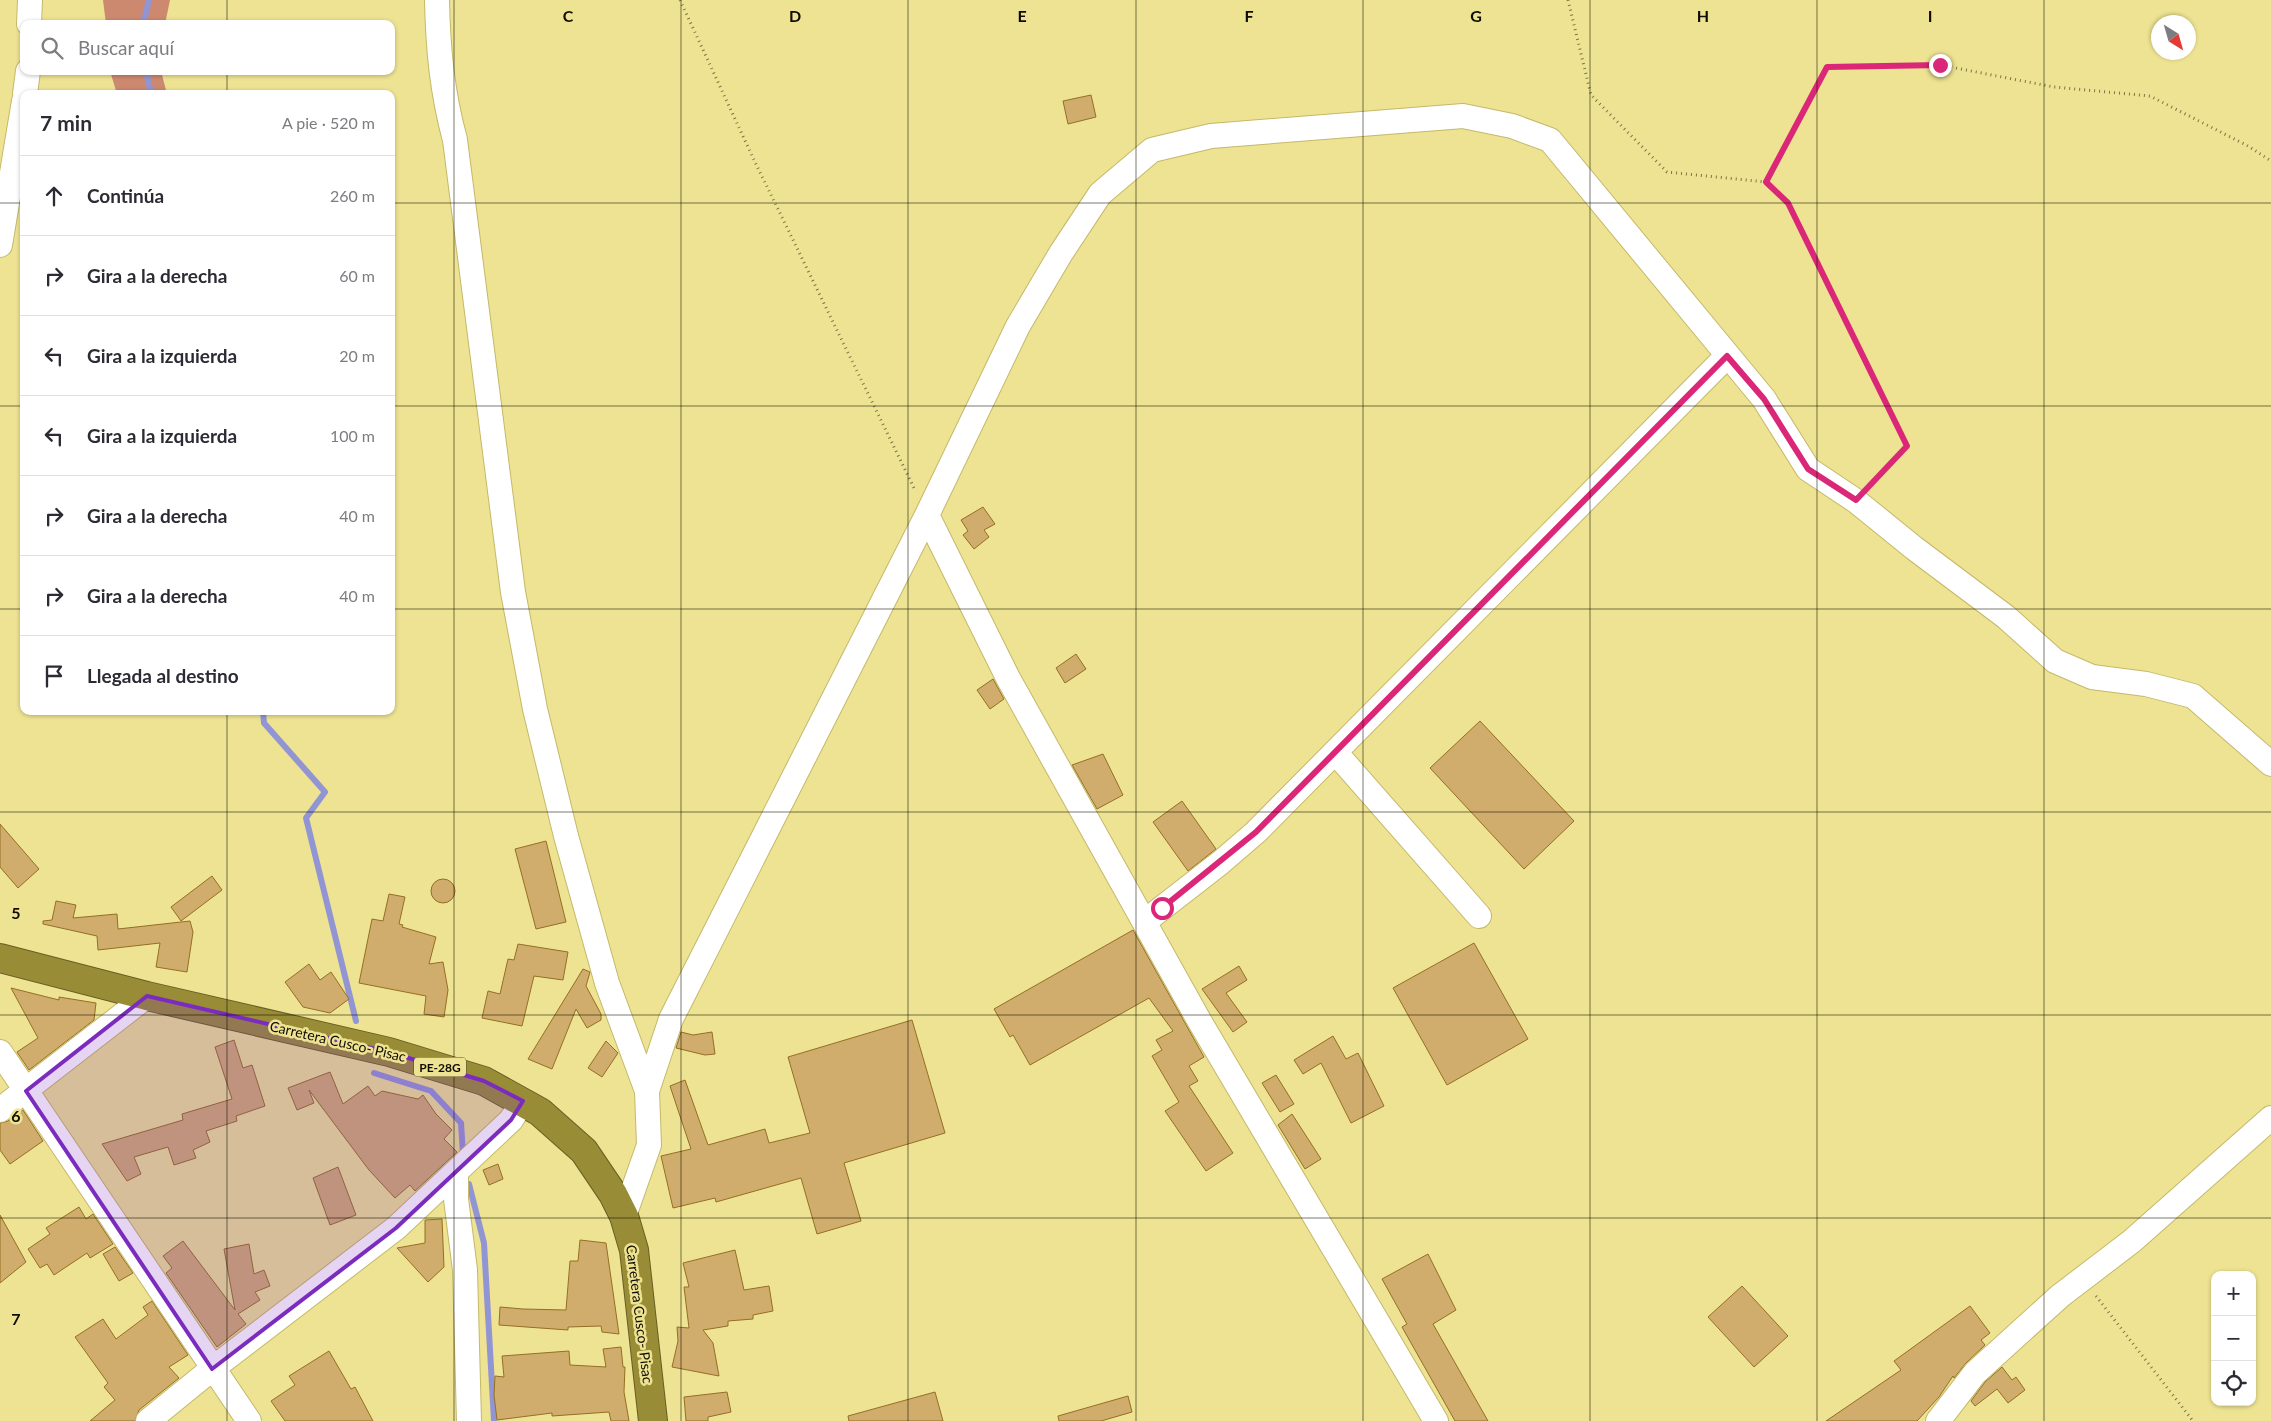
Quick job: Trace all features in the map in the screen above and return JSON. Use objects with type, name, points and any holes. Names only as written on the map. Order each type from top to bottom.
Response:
[{"type":"highway","name":"Carretera Cusco- Pisac","points":[[0,958],[147,996],[389,1052],[484,1080],[523,1100],[540,1112],[584,1151],[613,1194],[624,1216],[634,1250],[653,1421]]},
{"type":"street","points":[[29,20],[30,0]]},
{"type":"street","points":[[437,0],[438,49],[444,102],[455,140],[510,572],[535,710],[566,836],[607,983],[647,1091],[649,1145],[624,1216]]},
{"type":"street","points":[[26,90],[27,75]]},
{"type":"street","points":[[647,1091],[671,1019],[928,515],[1018,326],[1061,253],[1100,194],[1152,150],[1211,136],[1463,116],[1512,126],[1550,140],[1764,399],[1808,469],[1856,500],[1914,548],[2006,617],[2055,661],[2092,677],[2146,684],[2193,696],[2271,764]]},
{"type":"street","points":[[0,245],[20,125]]},
{"type":"street","points":[[1144,922],[1220,863],[1256,832],[1727,356]]},
{"type":"street","points":[[928,515],[1008,678],[1200,1022],[1436,1421]]},
{"type":"street","points":[[1336,752],[1479,916]]},
{"type":"street","points":[[0,1110],[147,996]]},
{"type":"street","points":[[0,1052],[212,1369],[249,1421]]},
{"type":"street","points":[[148,1421],[212,1369],[396,1228],[456,1174],[510,1120],[523,1100]]},
{"type":"street","points":[[1938,1421],[1975,1373],[2060,1296],[2132,1241],[2271,1118]]},
{"type":"street","points":[[456,1174],[456,1199],[465,1270],[469,1421]]},
{"type":"path","points":[[680,0],[758,169],[928,515]]},
{"type":"path","points":[[1568,0],[1591,94],[1667,172],[1766,182],[1788,203],[1907,446],[1856,500]]},
{"type":"path","points":[[1766,182],[1827,67],[1940,65],[2054,87],[2150,96],[2248,146],[2271,161]]},
{"type":"path","points":[[2060,1296],[2096,1296],[2193,1421]]},
{"type":"highlighted area","points":[[147,996],[389,1052],[484,1081],[523,1101],[511,1120],[396,1228],[212,1369],[26,1091]]},
{"type":"shaded area","points":[[103,0],[170,0],[166,20],[106,20]]},
{"type":"shaded area","points":[[111,75],[162,75],[166,90],[116,90]]},
{"type":"building","points":[[1091,95],[1096,117],[1068,124],[1063,101]]},
{"type":"building","points":[[983,507],[995,524],[984,530],[989,537],[974,549],[963,535],[968,531],[961,520]]},
{"type":"building","points":[[1076,654],[1086,669],[1065,683],[1056,668]]},
{"type":"building","points":[[993,679],[1004,699],[990,709],[977,690]]},
{"type":"building","points":[[1480,721],[1574,821],[1524,869],[1430,768]]},
{"type":"building","points":[[1103,754],[1123,795],[1097,809],[1072,765]]},
{"type":"building","points":[[1182,801],[1216,849],[1188,871],[1153,822]]},
{"type":"building","points":[[0,824],[39,869],[18,888],[0,867]]},
{"type":"building","points":[[546,841],[566,922],[536,929],[515,849]]},
{"type":"building","points":[[212,876],[222,890],[181,921],[171,907]]},
{"type":"building","points":[[443,879],[451,883],[455,891],[451,899],[443,903],[435,899],[431,891],[435,883]]},
{"type":"building","points":[[389,894],[405,897],[399,924],[403,925],[402,927],[436,937],[429,964],[443,962],[448,990],[444,1017],[424,1014],[426,996],[359,983],[372,919],[383,921]]},
{"type":"building","points":[[56,901],[76,905],[73,918],[117,914],[118,929],[190,921],[193,932],[187,972],[156,967],[160,943],[98,950],[97,936],[43,924],[43,921],[52,920]]},
{"type":"building","points":[[1133,930],[1204,1057],[1189,1066],[1198,1081],[1189,1086],[1233,1153],[1206,1171],[1165,1111],[1179,1102],[1152,1056],[1162,1050],[1156,1040],[1173,1031],[1149,998],[1030,1065],[1013,1035],[1010,1037],[994,1009]]},
{"type":"building","points":[[1474,943],[1528,1039],[1447,1085],[1393,988]]},
{"type":"building","points":[[518,944],[568,952],[563,980],[534,976],[522,1026],[482,1018],[488,991],[500,994],[508,959],[514,960]]},
{"type":"building","points":[[309,964],[320,980],[331,972],[349,999],[330,1013],[303,1007],[285,982]]},
{"type":"building","points":[[1239,966],[1247,980],[1226,993],[1247,1022],[1233,1032],[1202,989]]},
{"type":"building","points":[[583,969],[590,972],[586,986],[601,1014],[601,1020],[587,1028],[576,1009],[552,1069],[528,1059]]},
{"type":"building","points":[[11,988],[59,1000],[59,997],[96,1003],[94,1020],[29,1070],[17,1052],[38,1038]]},
{"type":"building","points":[[912,1020],[945,1133],[844,1163],[861,1221],[817,1234],[801,1178],[716,1202],[715,1198],[673,1208],[661,1156],[691,1149],[670,1086],[685,1080],[708,1145],[765,1129],[769,1143],[810,1133],[788,1057]]},
{"type":"building","points":[[681,1032],[693,1035],[712,1032],[715,1054],[705,1055],[676,1048]]},
{"type":"building","points":[[1333,1036],[1346,1059],[1358,1053],[1384,1106],[1351,1123],[1321,1063],[1303,1074],[1294,1060]]},
{"type":"building","points":[[234,1040],[243,1068],[252,1065],[265,1106],[236,1116],[237,1121],[206,1131],[210,1142],[193,1150],[196,1158],[174,1165],[168,1147],[134,1157],[141,1174],[127,1181],[102,1144],[183,1120],[182,1114],[232,1099],[215,1047]]},
{"type":"building","points":[[606,1041],[618,1053],[602,1077],[588,1068]]},
{"type":"building","points":[[330,1072],[343,1104],[368,1086],[375,1096],[382,1091],[418,1099],[423,1095],[436,1114],[452,1130],[444,1139],[457,1152],[415,1191],[410,1185],[395,1198],[369,1170],[309,1090],[314,1103],[297,1110],[288,1088]]},
{"type":"building","points":[[1276,1075],[1294,1104],[1280,1112],[1262,1083]]},
{"type":"building","points":[[23,1110],[43,1141],[10,1164],[0,1150],[0,1123],[8,1121]]},
{"type":"building","points":[[1292,1114],[1321,1159],[1305,1169],[1278,1125]]},
{"type":"building","points":[[498,1164],[503,1179],[489,1185],[483,1170]]},
{"type":"building","points":[[338,1167],[356,1215],[330,1225],[313,1178]]},
{"type":"building","points":[[79,1207],[86,1219],[93,1214],[113,1244],[90,1258],[87,1253],[54,1275],[47,1264],[40,1268],[28,1249],[50,1234],[46,1228]]},
{"type":"building","points":[[0,1215],[26,1262],[0,1283]]},
{"type":"building","points":[[442,1219],[444,1267],[428,1282],[397,1248],[425,1243],[425,1220]]},
{"type":"building","points":[[580,1240],[606,1243],[619,1334],[602,1332],[601,1326],[568,1327],[568,1330],[499,1325],[500,1307],[566,1310],[570,1261],[578,1261]]},
{"type":"building","points":[[183,1241],[235,1310],[224,1249],[249,1244],[254,1274],[264,1270],[270,1286],[255,1292],[260,1300],[238,1314],[246,1324],[217,1347],[166,1273],[172,1268],[163,1256]]},
{"type":"building","points":[[115,1247],[133,1273],[119,1281],[103,1254]]},
{"type":"building","points":[[735,1250],[744,1290],[769,1286],[773,1311],[753,1315],[753,1319],[728,1321],[728,1326],[703,1330],[713,1343],[719,1376],[672,1367],[678,1341],[677,1327],[689,1328],[684,1287],[689,1287],[683,1263]]},
{"type":"building","points":[[1428,1254],[1456,1310],[1433,1324],[1488,1421],[1455,1421],[1402,1327],[1407,1324],[1382,1279]]},
{"type":"building","points":[[1742,1286],[1788,1336],[1754,1367],[1708,1317]]},
{"type":"building","points":[[152,1301],[188,1355],[169,1367],[179,1378],[139,1410],[135,1421],[90,1421],[115,1400],[104,1387],[108,1383],[75,1337],[103,1319],[116,1339],[148,1315],[143,1307]]},
{"type":"building","points":[[1970,1306],[1990,1333],[1981,1340],[1985,1345],[1966,1363],[1954,1378],[1953,1376],[1939,1397],[1917,1421],[1826,1421],[1901,1370],[1894,1361]]},
{"type":"building","points":[[621,1347],[623,1367],[625,1367],[624,1392],[629,1421],[611,1421],[609,1412],[552,1416],[552,1413],[497,1420],[494,1395],[495,1376],[504,1377],[502,1356],[569,1351],[570,1365],[606,1367],[603,1349]]},
{"type":"building","points":[[329,1351],[351,1389],[355,1387],[373,1421],[285,1421],[271,1401],[295,1385],[289,1376]]},
{"type":"building","points":[[2002,1367],[2012,1380],[2016,1377],[2025,1390],[2008,1403],[1997,1389],[1975,1406],[1971,1401],[1985,1382]]},
{"type":"building","points":[[727,1392],[731,1412],[708,1417],[708,1421],[686,1421],[684,1397]]},
{"type":"building","points":[[935,1392],[943,1421],[849,1421],[848,1416]]},
{"type":"building","points":[[1128,1396],[1132,1412],[1101,1421],[1059,1421],[1058,1416]]},
{"type":"waterway","points":[[144,20],[149,0]]},
{"type":"waterway","points":[[147,75],[150,90]]},
{"type":"waterway","points":[[263,715],[264,723],[325,792],[306,818],[356,1021]]},
{"type":"waterway","points":[[374,1073],[431,1091],[461,1123],[463,1154]]},
{"type":"waterway","points":[[469,1184],[484,1243],[494,1421]]},
{"type":"route","points":[[1162,908],[1256,832],[1727,356],[1764,399],[1808,469],[1856,500],[1907,446],[1788,203],[1766,182],[1827,67],[1940,65]]}]
